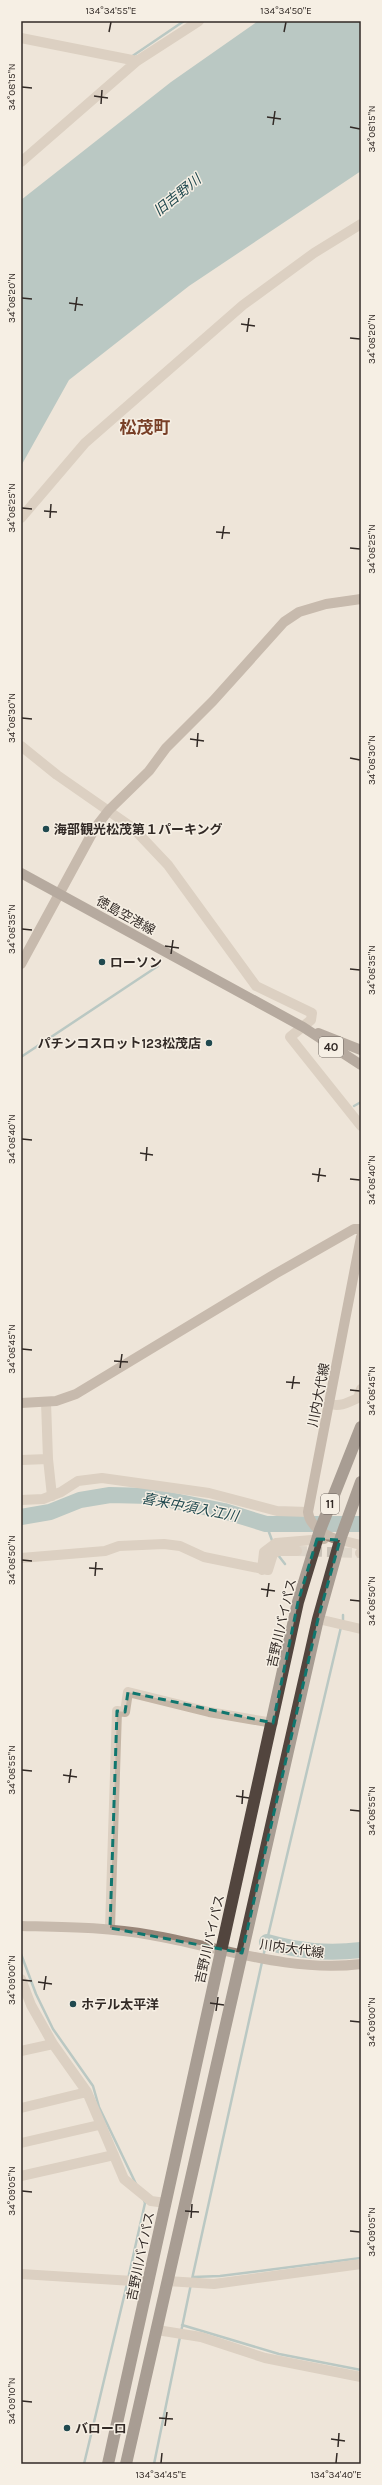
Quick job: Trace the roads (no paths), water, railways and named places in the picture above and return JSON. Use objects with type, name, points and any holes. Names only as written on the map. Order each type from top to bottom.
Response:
[{"type":"highway","name":"吉野川バイパス","points":[[126,2464],[167,2281],[247,1954],[318,1619],[327,1537],[343,1472],[361,1427]]},
{"type":"highway","name":"吉野川バイパス","points":[[108,2464],[221,1949],[273,1724],[298,1602],[327,1537],[361,1482]]},
{"type":"main road","name":"徳島空港線","points":[[21,873],[303,1027],[361,1065]]},
{"type":"main road","name":"徳島空港線","points":[[303,1027],[361,1050]]},
{"type":"street","points":[[21,162],[137,61],[199,21]]},
{"type":"street","points":[[21,38],[137,61]]},
{"type":"street","points":[[21,518],[85,443],[243,305],[308,257],[361,224]]},
{"type":"street","points":[[21,964],[58,893],[95,828],[109,810],[149,771],[166,748],[213,701],[284,622],[299,612],[326,604],[361,599]]},
{"type":"street","points":[[21,746],[57,775],[133,828],[168,865],[256,986],[312,1013],[311,1020],[290,1037],[361,1126]]},
{"type":"street","points":[[21,1403],[63,1400],[76,1394],[275,1274],[354,1229],[361,1229]]},
{"type":"street","name":"川内大代線","points":[[309,1514],[361,1237]]},
{"type":"street","points":[[329,1404],[340,1406],[350,1402],[358,1398],[361,1389]]},
{"type":"street","points":[[46,1402],[48,1459],[52,1496]]},
{"type":"street","points":[[21,1460],[48,1459]]},
{"type":"street","points":[[21,1500],[43,1499],[62,1492],[78,1481],[102,1478],[210,1493],[277,1511],[309,1514],[327,1537],[361,1550]]},
{"type":"street","points":[[274,1549],[327,1537]]},
{"type":"street","points":[[21,1558],[105,1551],[119,1546],[164,1544],[180,1546],[204,1557],[268,1570],[274,1549]]},
{"type":"street","points":[[274,1549],[297,1551]]},
{"type":"street","points":[[318,1619],[361,1630]]},
{"type":"street","points":[[110,1928],[117,1712],[125,1712],[128,1692],[209,1712],[273,1724]]},
{"type":"street","name":"川内大代線","points":[[21,1926],[110,1928],[296,1964],[335,1967],[361,1964]]},
{"type":"street","points":[[21,1979],[23,1990],[53,2044],[87,2092],[99,2125],[114,2155],[120,2173],[129,2183],[151,2201],[166,2203]]},
{"type":"street","points":[[21,2051],[53,2044]]},
{"type":"street","points":[[21,2108],[87,2092]]},
{"type":"street","points":[[21,2142],[99,2125]]},
{"type":"street","points":[[21,2176],[114,2155]]},
{"type":"street","points":[[167,2281],[214,2284],[361,2264]]},
{"type":"street","points":[[21,2274],[149,2282]]},
{"type":"street","points":[[157,2330],[188,2334],[265,2358],[361,2377]]},
{"type":"water","name":"旧吉野川","points":[[258,21],[361,21],[361,171],[189,286],[69,380],[21,466],[21,200],[171,82]]},
{"type":"waterway","points":[[131,57],[184,21]]},
{"type":"waterway","points":[[21,1057],[158,966]]},
{"type":"waterway","points":[[354,1106],[361,1102]]},
{"type":"waterway","name":"喜来中須入江川","points":[[21,1517],[50,1512],[80,1500],[110,1495],[150,1496],[224,1511],[266,1524],[361,1524]]},
{"type":"waterway","points":[[266,1524],[273,1543]]},
{"type":"waterway","points":[[278,1555],[285,1564]]},
{"type":"waterway","points":[[343,1615],[343,1622]]},
{"type":"waterway","points":[[263,1957],[341,1627]]},
{"type":"waterway","points":[[267,1942],[290,1948],[313,1951],[336,1952],[361,1950]]},
{"type":"waterway","points":[[21,1954],[36,1994],[53,2029],[93,2086],[99,2107],[136,2184]]},
{"type":"waterway","points":[[192,2279],[262,1962]]},
{"type":"waterway","points":[[128,2279],[145,2203],[144,2200]]},
{"type":"waterway","points":[[193,2277],[220,2276],[361,2258]]},
{"type":"waterway","points":[[84,2464],[127,2284]]},
{"type":"waterway","points":[[181,2332],[191,2284]]},
{"type":"waterway","points":[[182,2325],[279,2354],[361,2370]]},
{"type":"waterway","points":[[154,2464],[180,2337]]},
{"type":"tunnel","points":[[297,1551],[360,1553]]},
{"type":"place","name":"海部観光松茂第１パーキング","points":[[46,829]]},
{"type":"place","name":"ローソン","points":[[102,962]]},
{"type":"place","name":"パチンコスロット123松茂店","points":[[209,1043]]},
{"type":"place","name":"ホテル太平洋","points":[[73,2004]]},
{"type":"place","name":"バローロ","points":[[67,2428]]},
{"type":"district","name":"松茂町","points":[[145,427]]}]
